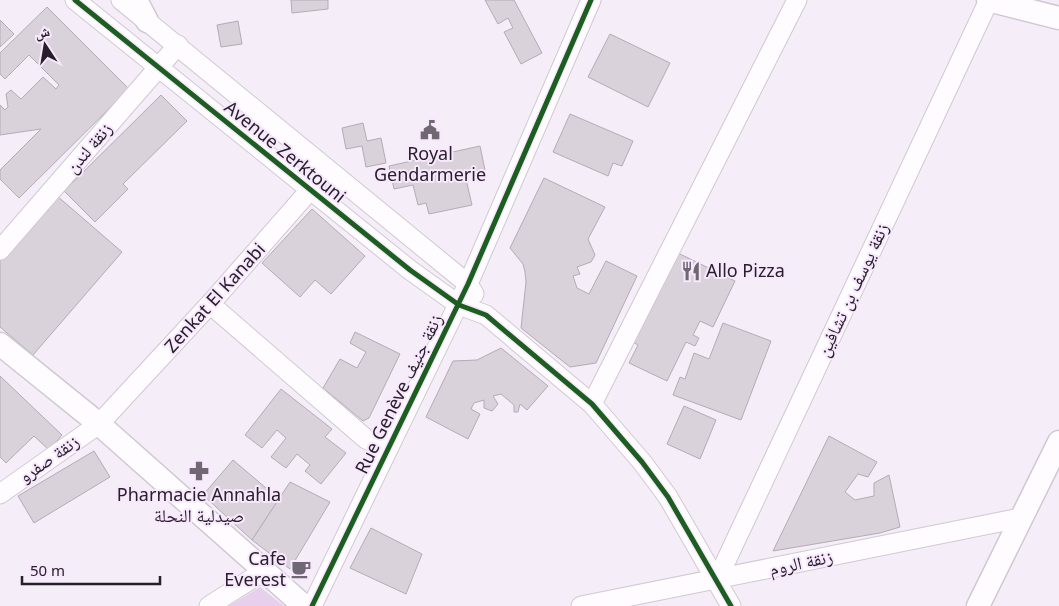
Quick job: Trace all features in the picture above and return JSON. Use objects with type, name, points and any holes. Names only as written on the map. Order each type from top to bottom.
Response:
[{"type":"street","name":"Avenue Zerktouni","points":[[75,0],[410,270],[459,305],[486,315]]},
{"type":"street","name":"Avenue Zerktouni","points":[[121,0],[468,284],[486,315]]},
{"type":"street","points":[[136,0],[147,21]]},
{"type":"street","name":"Rue Genève زنقة جنيف","points":[[312,606],[459,305],[591,0]]},
{"type":"street","points":[[592,404],[797,0]]},
{"type":"street","points":[[988,0],[1059,18]]},
{"type":"street","name":"زنقة يوسف بن تشافين","points":[[717,580],[988,0]]},
{"type":"street","name":"زنقة لندن","points":[[0,250],[178,46]]},
{"type":"street","name":"Zenkat El Kanabi","points":[[99,424],[210,304],[328,169]]},
{"type":"street","points":[[210,304],[366,439],[388,449]]},
{"type":"street","points":[[486,315],[592,404],[642,462],[668,497],[731,606]]},
{"type":"street","points":[[0,344],[99,424],[304,606]]},
{"type":"street","name":"زنقة صفرو","points":[[0,494],[99,424]]},
{"type":"street","points":[[978,606],[1020,518],[1056,454]]},
{"type":"street","name":"زنقة الروم","points":[[581,606],[1020,518]]},
{"type":"street","points":[[209,606],[264,571]]},
{"type":"shaded area","points":[[260,587],[284,606],[229,606]]},
{"type":"building","points":[[291,0],[328,0],[328,9],[292,13]]},
{"type":"building","points":[[485,0],[514,0],[542,53],[521,64],[504,32],[513,28],[508,18],[498,24]]},
{"type":"building","points":[[47,7],[129,89],[19,198],[0,179],[0,170],[41,129],[0,135],[0,105],[5,110],[8,107],[6,94],[11,90],[21,99],[43,77],[56,89],[59,85],[29,55],[5,79],[0,74],[0,53]]},
{"type":"building","points":[[0,20],[14,34],[0,47]]},
{"type":"building","points":[[238,21],[242,44],[221,47],[217,25]]},
{"type":"building","points":[[610,34],[670,63],[648,107],[588,77]]},
{"type":"building","points":[[161,95],[187,121],[123,184],[128,189],[95,222],[64,191]]},
{"type":"building","points":[[570,114],[633,141],[622,166],[613,163],[608,176],[553,152]]},
{"type":"building","points":[[363,123],[367,141],[381,138],[386,163],[366,167],[362,146],[346,149],[342,128]]},
{"type":"building","points":[[480,146],[485,170],[465,175],[472,205],[429,214],[426,203],[418,205],[413,185],[394,189],[389,166]]},
{"type":"building","points":[[544,178],[605,207],[588,239],[595,255],[591,262],[577,267],[580,274],[573,276],[577,288],[589,294],[606,261],[637,276],[596,363],[570,367],[521,328],[526,282],[525,272],[523,264],[510,248]]},
{"type":"building","points":[[56,195],[122,252],[33,355],[0,327],[0,260]]},
{"type":"building","points":[[312,209],[365,256],[331,294],[315,280],[300,297],[262,263]]},
{"type":"building","points":[[676,252],[735,281],[713,327],[700,321],[693,335],[699,338],[695,346],[686,342],[667,381],[629,363],[638,345],[633,342]]},
{"type":"building","points":[[723,323],[771,341],[741,420],[673,395],[680,377],[685,379],[694,353],[709,359]]},
{"type":"building","points":[[355,332],[400,354],[369,418],[363,421],[323,388],[340,359],[357,368],[366,352],[350,343]]},
{"type":"building","points":[[501,348],[548,386],[527,410],[520,404],[518,412],[514,412],[514,405],[501,394],[493,396],[498,404],[492,411],[484,408],[484,400],[474,403],[471,409],[480,414],[468,439],[426,417],[453,361],[477,360]]},
{"type":"building","points":[[0,376],[62,435],[49,450],[34,436],[6,463],[0,457]]},
{"type":"building","points":[[281,389],[332,429],[325,437],[346,453],[321,484],[305,471],[310,465],[297,454],[286,468],[271,457],[286,438],[277,430],[262,448],[245,435]]},
{"type":"building","points":[[684,406],[716,420],[700,459],[667,444]]},
{"type":"building","points":[[829,436],[877,462],[868,477],[858,474],[845,492],[855,500],[874,496],[874,483],[889,475],[900,527],[880,533],[773,551]]},
{"type":"building","points":[[94,451],[110,477],[34,523],[18,496]]},
{"type":"building","points":[[233,460],[279,499],[252,540],[203,495]]},
{"type":"building","points":[[290,482],[330,502],[290,569],[252,540]]},
{"type":"building","points":[[371,528],[422,554],[406,594],[350,568]]},
{"type":"cycle path","points":[[75,0],[410,270],[459,305],[486,315],[592,404],[642,462],[668,497],[731,606]]},
{"type":"cycle path","points":[[312,606],[468,284],[591,0]]},
{"type":"place","name":"Royal Gendarmerie","points":[[430,130]]},
{"type":"place","name":"Allo Pizza","points":[[691,271]]},
{"type":"place","name":"Pharmacie Annahla صيدلية النحلة","points":[[199,471]]},
{"type":"place","name":"Cafe Everest","points":[[301,569]]}]
